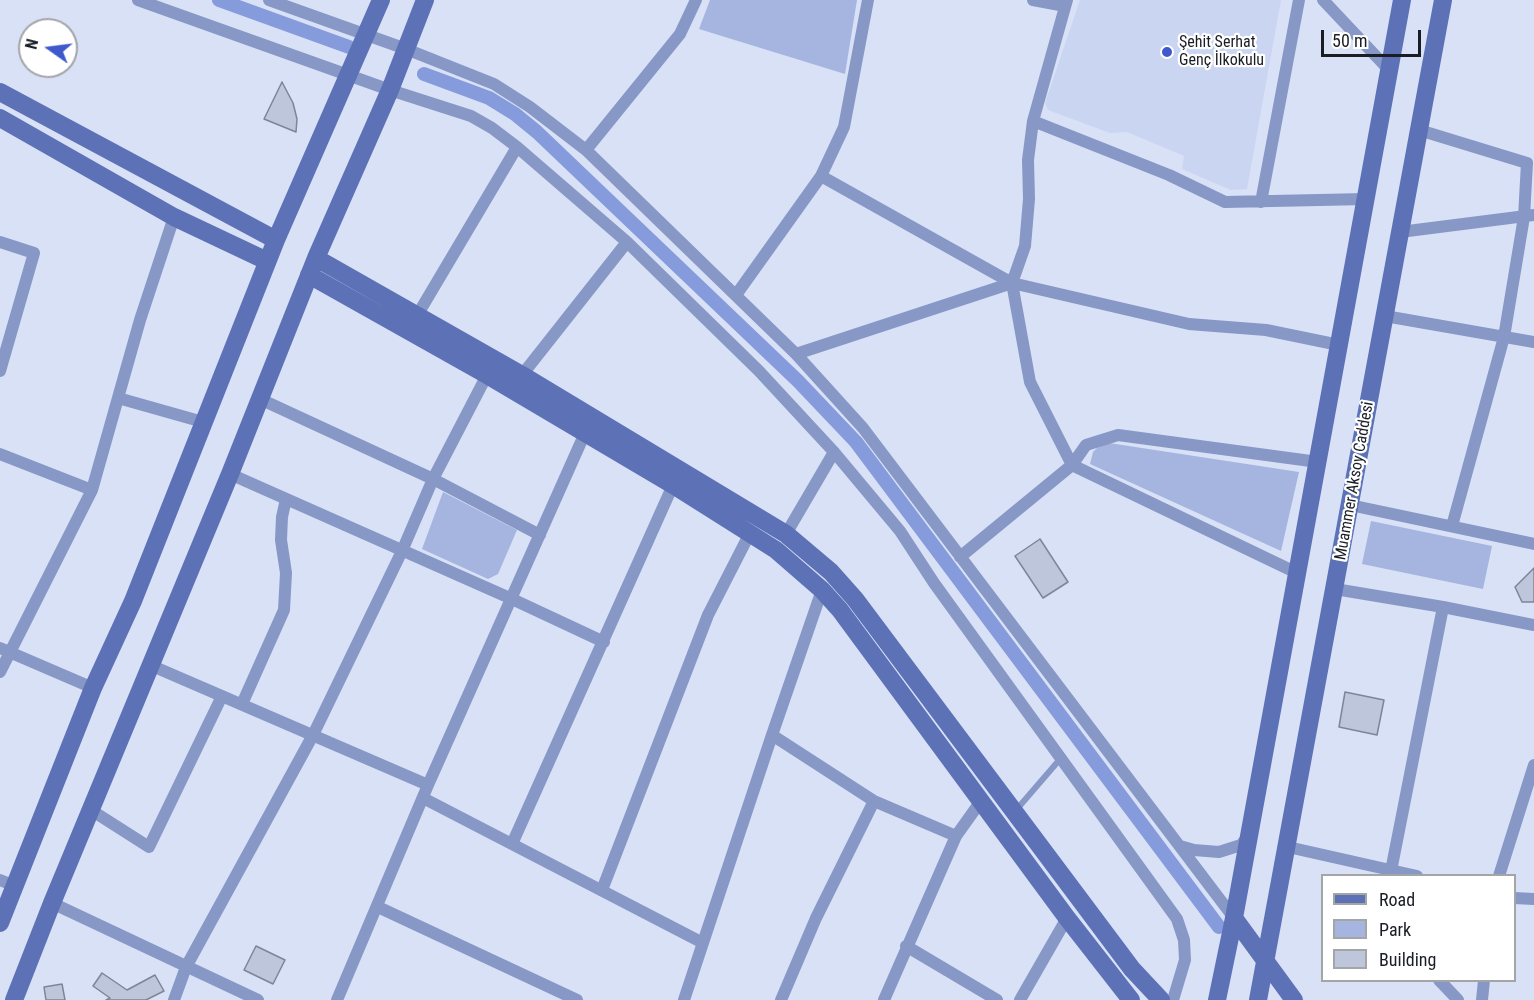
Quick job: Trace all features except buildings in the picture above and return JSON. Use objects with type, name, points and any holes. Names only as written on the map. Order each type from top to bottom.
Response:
[{"type":"street","points":[[138,0],[390,90],[471,116],[517,147],[627,242],[759,371],[834,452],[900,531],[941,593],[1177,919],[1184,940],[1185,960],[1173,1000]]},
{"type":"street","points":[[269,0],[494,84],[530,107],[586,150],[736,295],[796,354],[863,428],[1294,1000]]},
{"type":"street","points":[[1,918],[7,883],[133,601],[267,261],[381,0]]},
{"type":"street","points":[[14,1000],[230,474],[309,275],[390,90],[425,0]]},
{"type":"street","points":[[586,150],[680,34],[696,0]]},
{"type":"street","points":[[736,295],[821,176],[844,128],[868,0]]},
{"type":"street","points":[[1033,0],[1066,3],[1033,121],[1028,160],[1029,199],[1025,246],[1012,284],[1030,382],[1072,465],[1297,573]]},
{"type":"street","points":[[1261,202],[1299,0]]},
{"type":"street","points":[[1217,1000],[1402,0]]},
{"type":"street","name":"Muammer Aksoy Caddesi","points":[[1258,1000],[1443,0]]},
{"type":"street","points":[[1326,1],[1389,70]]},
{"type":"street","points":[[0,92],[276,240]]},
{"type":"street","points":[[0,118],[174,217],[267,261]]},
{"type":"street","points":[[1033,121],[1169,175],[1225,202],[1366,199]]},
{"type":"street","points":[[1419,130],[1527,163],[1529,216],[1504,337],[1452,526]]},
{"type":"street","points":[[418,314],[517,147]]},
{"type":"street","points":[[821,176],[1012,284],[1190,324],[1266,330],[1339,345]]},
{"type":"street","points":[[1400,232],[1529,216]]},
{"type":"street","points":[[0,672],[5,651],[92,490],[140,320],[174,217]]},
{"type":"street","points":[[0,242],[34,253],[0,371]]},
{"type":"street","points":[[522,375],[627,242]]},
{"type":"street","points":[[316,258],[522,375],[786,534],[831,572],[855,598],[1132,969],[1161,1000]]},
{"type":"street","points":[[309,275],[487,375],[673,485],[776,550],[822,590],[840,610],[1124,997]]},
{"type":"street","points":[[796,354],[1012,284]]},
{"type":"street","points":[[1385,316],[1534,342]]},
{"type":"street","points":[[174,1000],[186,967],[313,735],[402,551],[433,479],[487,375]]},
{"type":"street","points":[[118,398],[204,422]]},
{"type":"street","points":[[260,399],[433,479],[540,535]]},
{"type":"street","points":[[337,1000],[428,785],[585,433]]},
{"type":"street","points":[[960,557],[1072,465],[1086,445],[1118,435],[1318,462]]},
{"type":"street","points":[[786,534],[834,452]]},
{"type":"street","points":[[0,454],[92,490]]},
{"type":"street","points":[[230,474],[604,642]]},
{"type":"street","points":[[512,843],[673,485]]},
{"type":"street","points":[[242,704],[284,610],[286,573],[281,540],[286,499]]},
{"type":"street","points":[[1350,505],[1534,544]]},
{"type":"street","points":[[602,890],[708,615],[750,533]]},
{"type":"street","points":[[1335,589],[1534,625]]},
{"type":"street","points":[[684,1000],[822,590]]},
{"type":"street","points":[[1288,847],[1390,872],[1443,607]]},
{"type":"street","points":[[5,651],[93,688]]},
{"type":"street","points":[[150,665],[428,785]]},
{"type":"street","points":[[91,810],[149,847],[222,696]]},
{"type":"street","points":[[772,735],[874,801],[956,836]]},
{"type":"street","points":[[1500,874],[1534,765]]},
{"type":"street","points":[[423,798],[704,943]]},
{"type":"street","points":[[781,1000],[816,918],[874,801]]},
{"type":"street","points":[[884,1000],[956,836],[981,801]]},
{"type":"street","points":[[1180,846],[1194,850],[1219,852],[1241,845],[1249,835]]},
{"type":"street","points":[[1516,897],[1534,899]]},
{"type":"street","points":[[52,903],[258,1000]]},
{"type":"street","points":[[378,907],[577,1000]]},
{"type":"street","points":[[1020,1000],[1067,918]]},
{"type":"street","points":[[906,946],[997,1000]]},
{"type":"street","points":[[1440,982],[1458,1000]]},
{"type":"street","points":[[1482,1000],[1484,982]]},
{"type":"lane","points":[[1014,812],[1061,758]]},
{"type":"shaded area","name":"Şehit Serhat Genç İlkokulu","points":[[1080,0],[1281,0],[1247,189],[1231,190],[1182,169],[1184,156],[1127,132],[1110,133],[1048,110],[1045,103]]},
{"type":"green space","points":[[710,0],[857,0],[845,74],[699,29]]},
{"type":"green space","points":[[1109,443],[1299,472],[1281,551],[1090,464],[1093,452]]},
{"type":"green space","points":[[443,492],[517,530],[498,574],[488,579],[422,549]]},
{"type":"green space","points":[[1371,521],[1492,546],[1483,589],[1362,564]]},
{"type":"waterway","points":[[219,0],[349,47]]},
{"type":"waterway","points":[[424,74],[489,98],[515,114],[537,132],[798,381],[856,442],[1219,927]]},
{"type":"place","name":"Şehit Serhat Genç İlkokulu","points":[[1167,52]]}]
